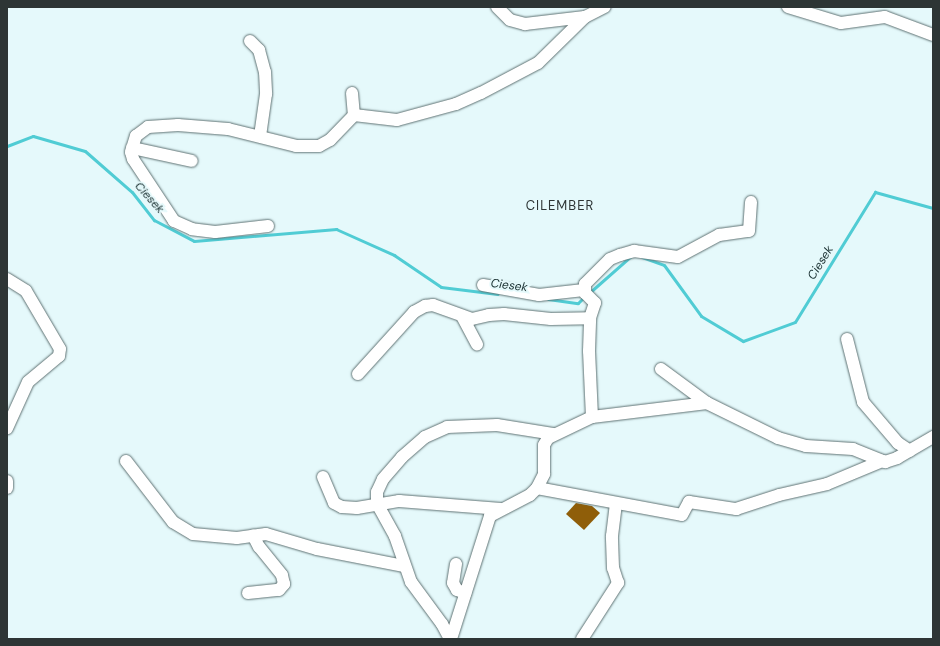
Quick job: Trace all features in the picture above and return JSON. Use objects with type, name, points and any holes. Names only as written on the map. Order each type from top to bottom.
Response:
[{"type":"street","points":[[497,7],[510,20],[525,24],[585,17]]},
{"type":"street","points":[[354,115],[397,120],[456,104],[538,63],[585,17],[605,7]]},
{"type":"street","points":[[788,7],[841,23],[884,17],[933,35]]},
{"type":"street","points":[[250,41],[259,50],[265,72],[266,94],[260,136]]},
{"type":"street","points":[[268,226],[215,232],[178,224],[170,216],[133,159],[132,148],[136,136],[144,129],[167,125],[228,130],[260,136],[296,146],[316,147],[330,140],[354,115],[352,93]]},
{"type":"street","points":[[132,148],[192,160]]},
{"type":"street","points":[[592,417],[589,351],[590,318],[594,308],[587,294],[587,281],[610,259],[620,255],[634,251],[678,257],[719,235],[749,231],[751,202]]},
{"type":"street","points":[[7,279],[26,291],[60,349],[58,356],[28,382],[7,428]]},
{"type":"street","points":[[482,285],[539,295],[587,294]]},
{"type":"street","points":[[358,374],[417,309],[432,305],[463,318],[475,320],[489,315],[504,314],[551,319],[590,318]]},
{"type":"street","points":[[463,318],[477,344]]},
{"type":"street","points":[[847,340],[863,402],[898,443],[910,451]]},
{"type":"street","points":[[661,369],[708,403],[778,438],[806,446],[853,450],[888,462],[933,437]]},
{"type":"street","points":[[450,639],[490,516],[530,494],[537,488],[544,474],[544,445],[554,434],[592,417],[708,403]]},
{"type":"street","points":[[450,639],[438,618],[418,593],[404,566],[395,536],[377,504],[378,492],[388,472],[402,457],[435,430],[447,427],[486,424],[554,434]]},
{"type":"street","points":[[126,461],[154,499],[181,529],[209,537],[237,538],[254,535],[271,535],[317,549],[404,566]]},
{"type":"street","points":[[537,488],[682,515],[689,502],[736,509],[779,495],[827,484],[882,461]]},
{"type":"street","points":[[323,477],[330,497],[337,505],[357,508],[399,501],[501,509]]},
{"type":"street","points":[[7,481],[7,488]]},
{"type":"street","points":[[582,639],[618,583],[613,568],[612,536],[616,503]]},
{"type":"street","points":[[248,593],[279,590],[284,584],[282,575],[259,546],[254,535]]},
{"type":"street","points":[[456,564],[453,583],[457,590],[465,593]]},
{"type":"building","points":[[576,503],[592,506],[600,513],[584,530],[566,514]]},
{"type":"waterway","name":"Ciesek","points":[[7,146],[33,136],[85,151],[132,192],[154,220],[194,241],[336,229],[394,255],[441,287],[498,294]]},
{"type":"waterway","name":"Ciesek","points":[[642,257],[664,265],[701,316],[743,341],[795,322],[875,192],[933,208]]},
{"type":"waterway","name":"Ciesek","points":[[589,293],[630,257]]},
{"type":"waterway","name":"Ciesek","points":[[548,299],[578,303],[585,296]]},
{"type":"district","name":"CILEMBER","points":[[560,206]]}]
